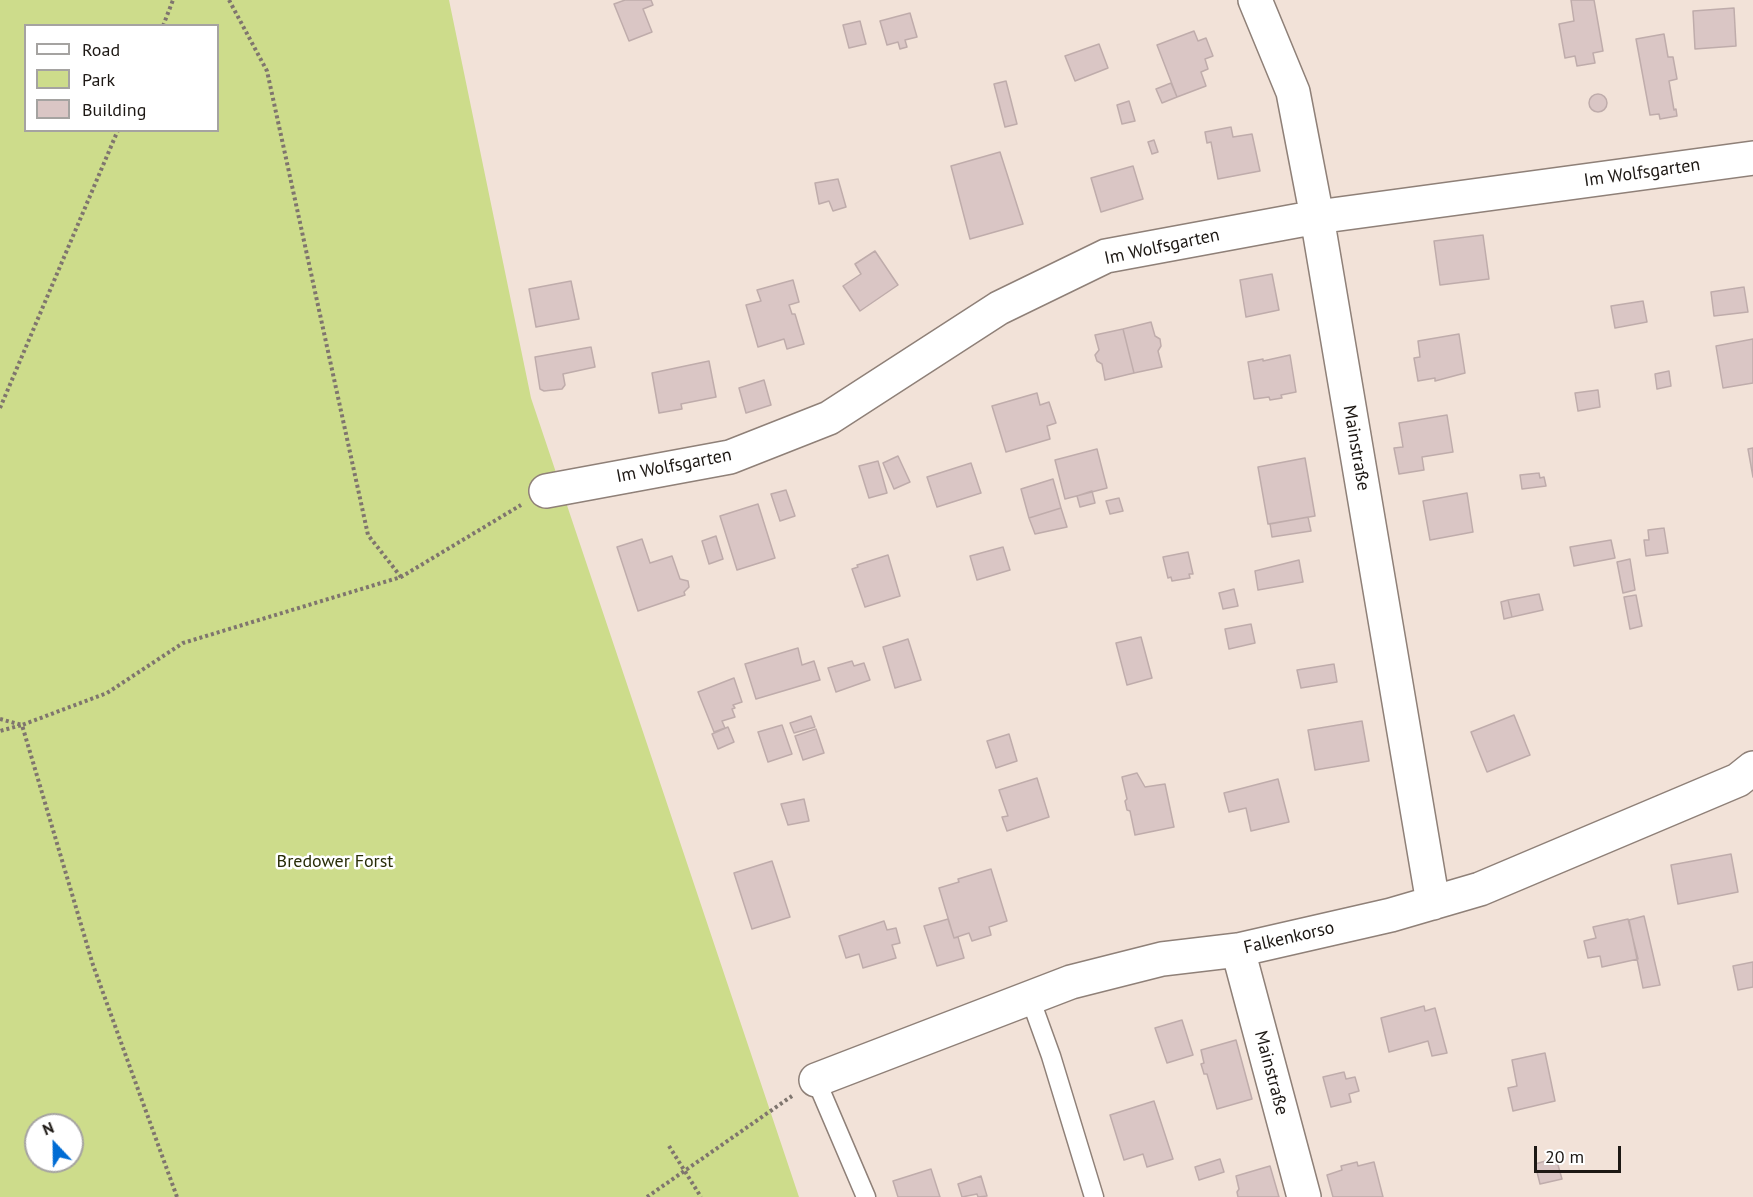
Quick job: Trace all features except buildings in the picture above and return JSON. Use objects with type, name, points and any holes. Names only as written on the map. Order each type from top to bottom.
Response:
[{"type":"street","name":"Mainstraße","points":[[1255,0],[1293,93],[1317,217],[1433,903]]},
{"type":"street","name":"Im Wolfsgarten","points":[[546,490],[730,457],[829,418],[999,308],[1106,256],[1317,217],[1753,158]]},
{"type":"street","name":"Falkenkorso","points":[[816,1080],[1071,982],[1162,959],[1238,950],[1391,915],[1480,889],[1738,780],[1753,768]]},
{"type":"street","name":"Mainstraße","points":[[1238,950],[1304,1197]]},
{"type":"lane","points":[[1030,998],[1051,1056],[1094,1197]]},
{"type":"lane","points":[[816,1080],[866,1197]]},
{"type":"path","points":[[164,24],[173,0]]},
{"type":"path","points":[[229,0],[267,71],[368,535],[401,577]]},
{"type":"path","points":[[0,408],[117,132]]},
{"type":"path","points":[[0,731],[107,693],[183,643],[401,577],[546,490]]},
{"type":"path","points":[[0,719],[22,725]]},
{"type":"path","points":[[22,725],[93,965],[177,1197]]},
{"type":"path","points":[[647,1197],[816,1080]]},
{"type":"path","points":[[669,1146],[701,1197]]},
{"type":"green space","name":"Bredower Forst","points":[[0,0],[449,0],[531,398],[799,1197],[0,1197]]}]
